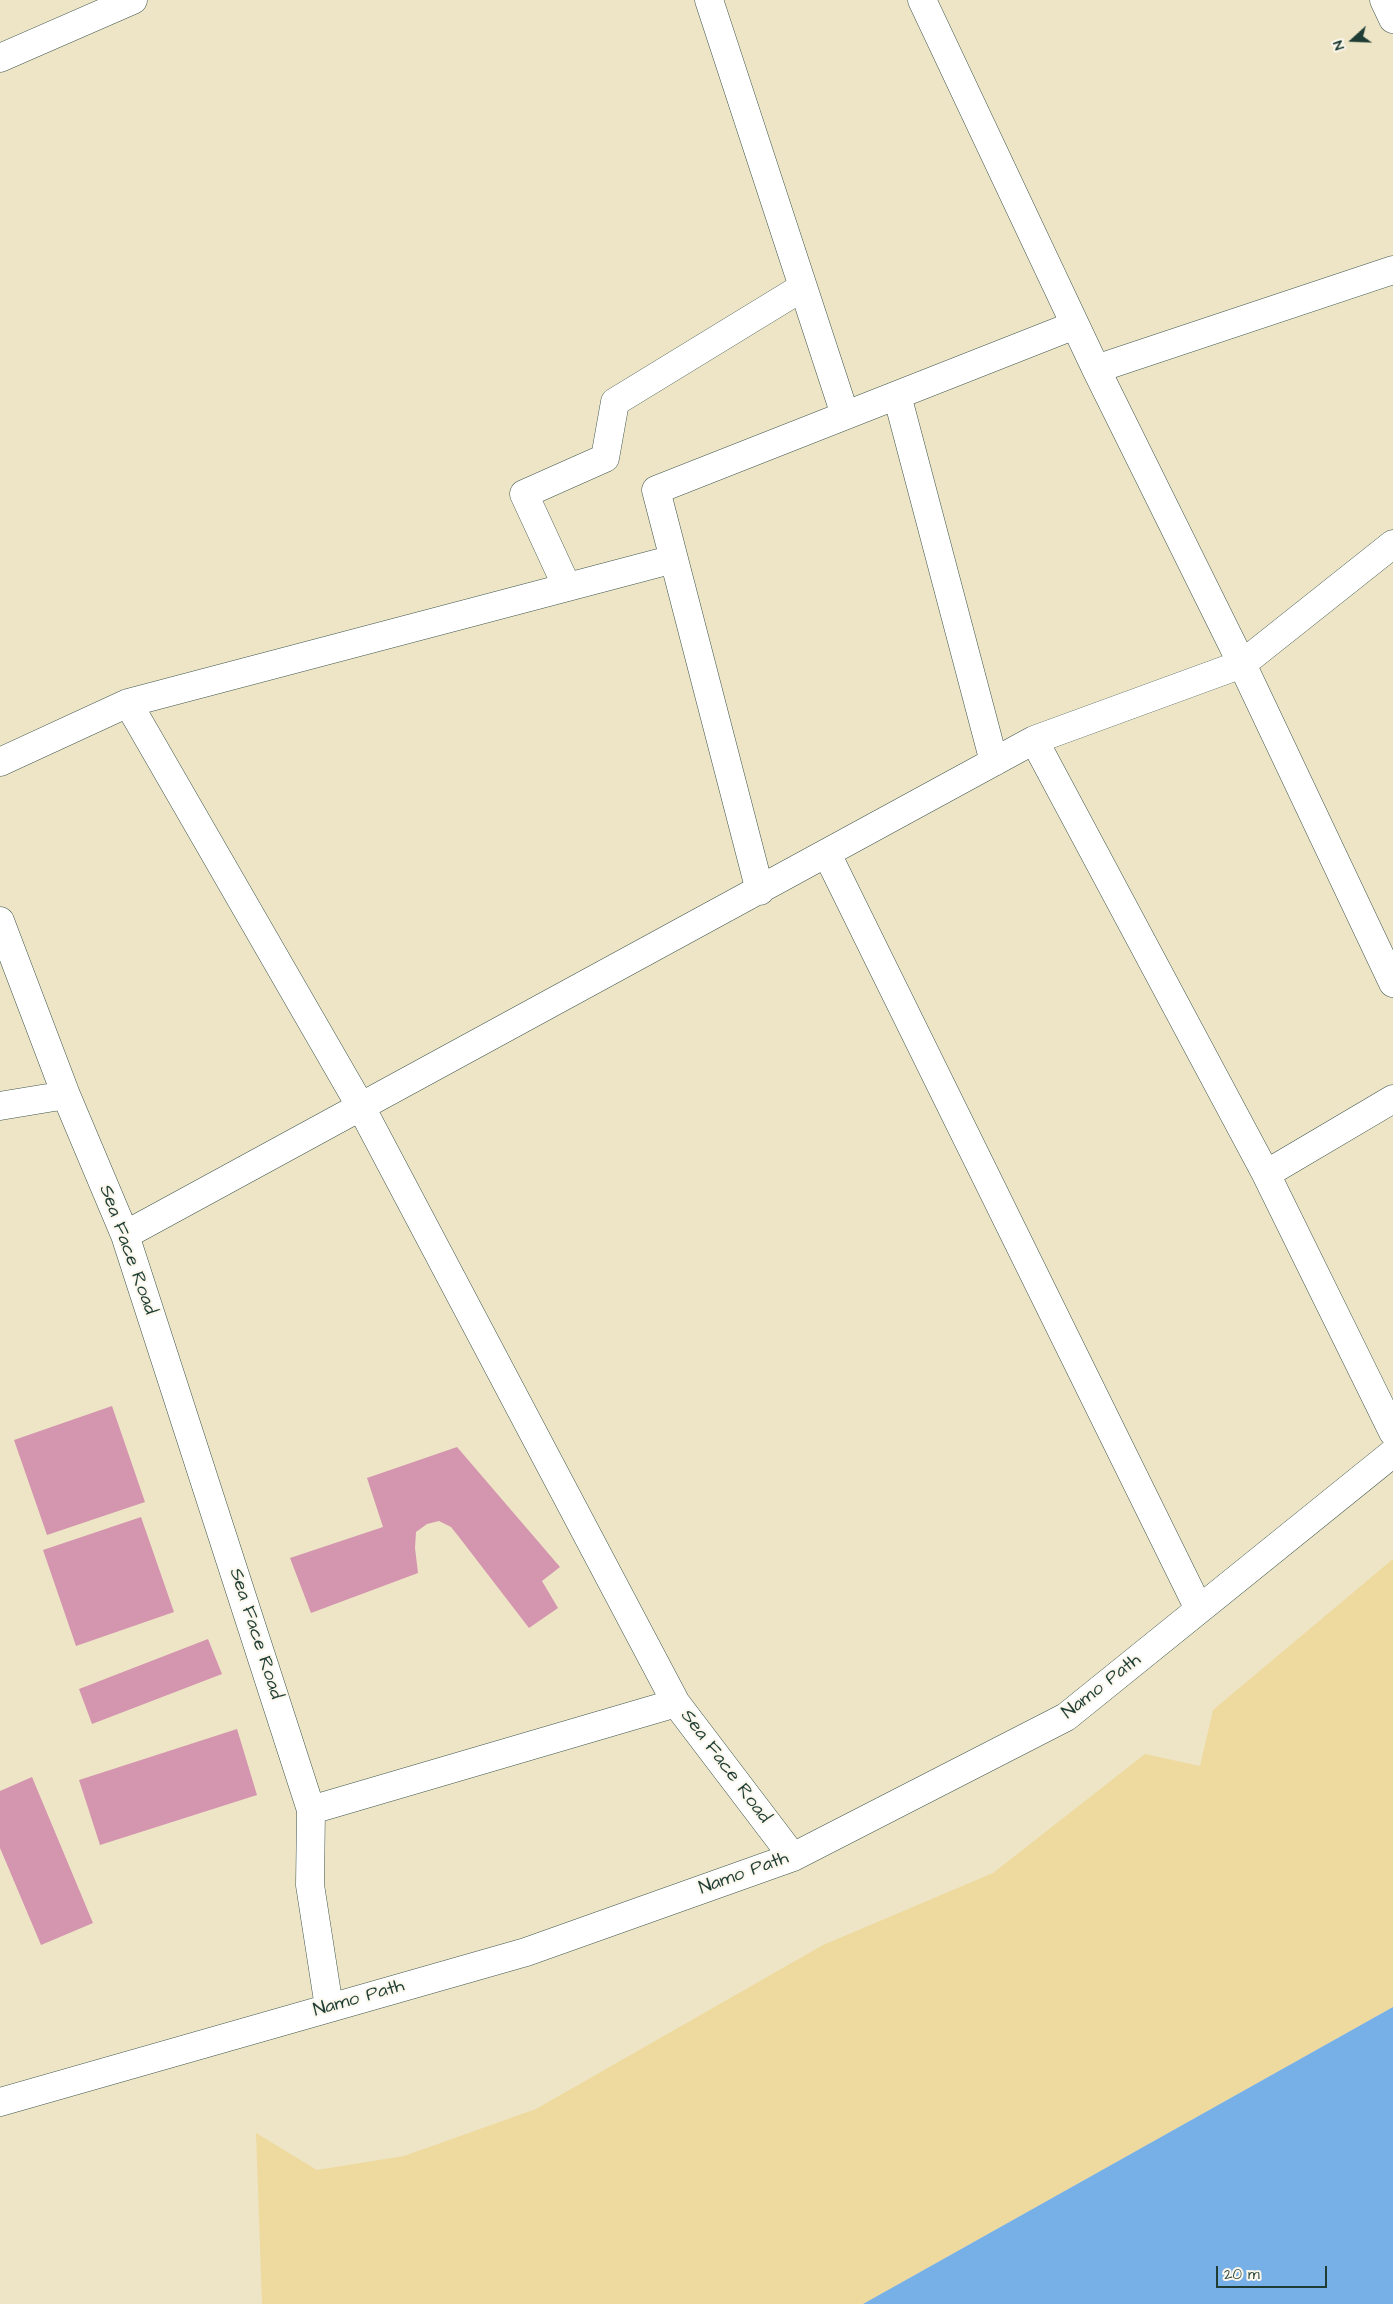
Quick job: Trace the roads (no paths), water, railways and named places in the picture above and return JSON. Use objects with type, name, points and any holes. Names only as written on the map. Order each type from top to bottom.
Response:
[{"type":"street","points":[[0,58],[133,0]]},
{"type":"street","points":[[709,0],[845,415]]},
{"type":"street","points":[[922,0],[1096,369],[1242,664],[1393,983]]},
{"type":"street","points":[[1384,0],[1393,19]]},
{"type":"street","points":[[1096,369],[1393,270]]},
{"type":"street","points":[[567,587],[524,494],[604,458],[615,402],[803,287]]},
{"type":"street","points":[[760,891],[656,490],[1075,325]]},
{"type":"street","points":[[897,395],[994,762]]},
{"type":"street","points":[[125,1235],[760,891],[1034,740],[1242,664],[1393,544]]},
{"type":"street","points":[[0,762],[128,703],[674,559]]},
{"type":"street","points":[[128,703],[361,1107],[676,1703]]},
{"type":"street","points":[[1034,740],[1266,1174],[1393,1432]]},
{"type":"street","points":[[827,854],[1199,1609]]},
{"type":"street","name":"Sea Face Road","points":[[0,920],[66,1095],[125,1235],[312,1810],[676,1703],[793,1857]]},
{"type":"street","points":[[0,1106],[66,1095]]},
{"type":"street","points":[[1266,1174],[1393,1099]]},
{"type":"street","name":"Namo Path","points":[[0,2102],[526,1952],[793,1857],[1066,1717],[1393,1453]]},
{"type":"street","points":[[312,1810],[310,1885],[329,2007]]},
{"type":"water","points":[[1393,2007],[1393,2304],[863,2304]]}]
